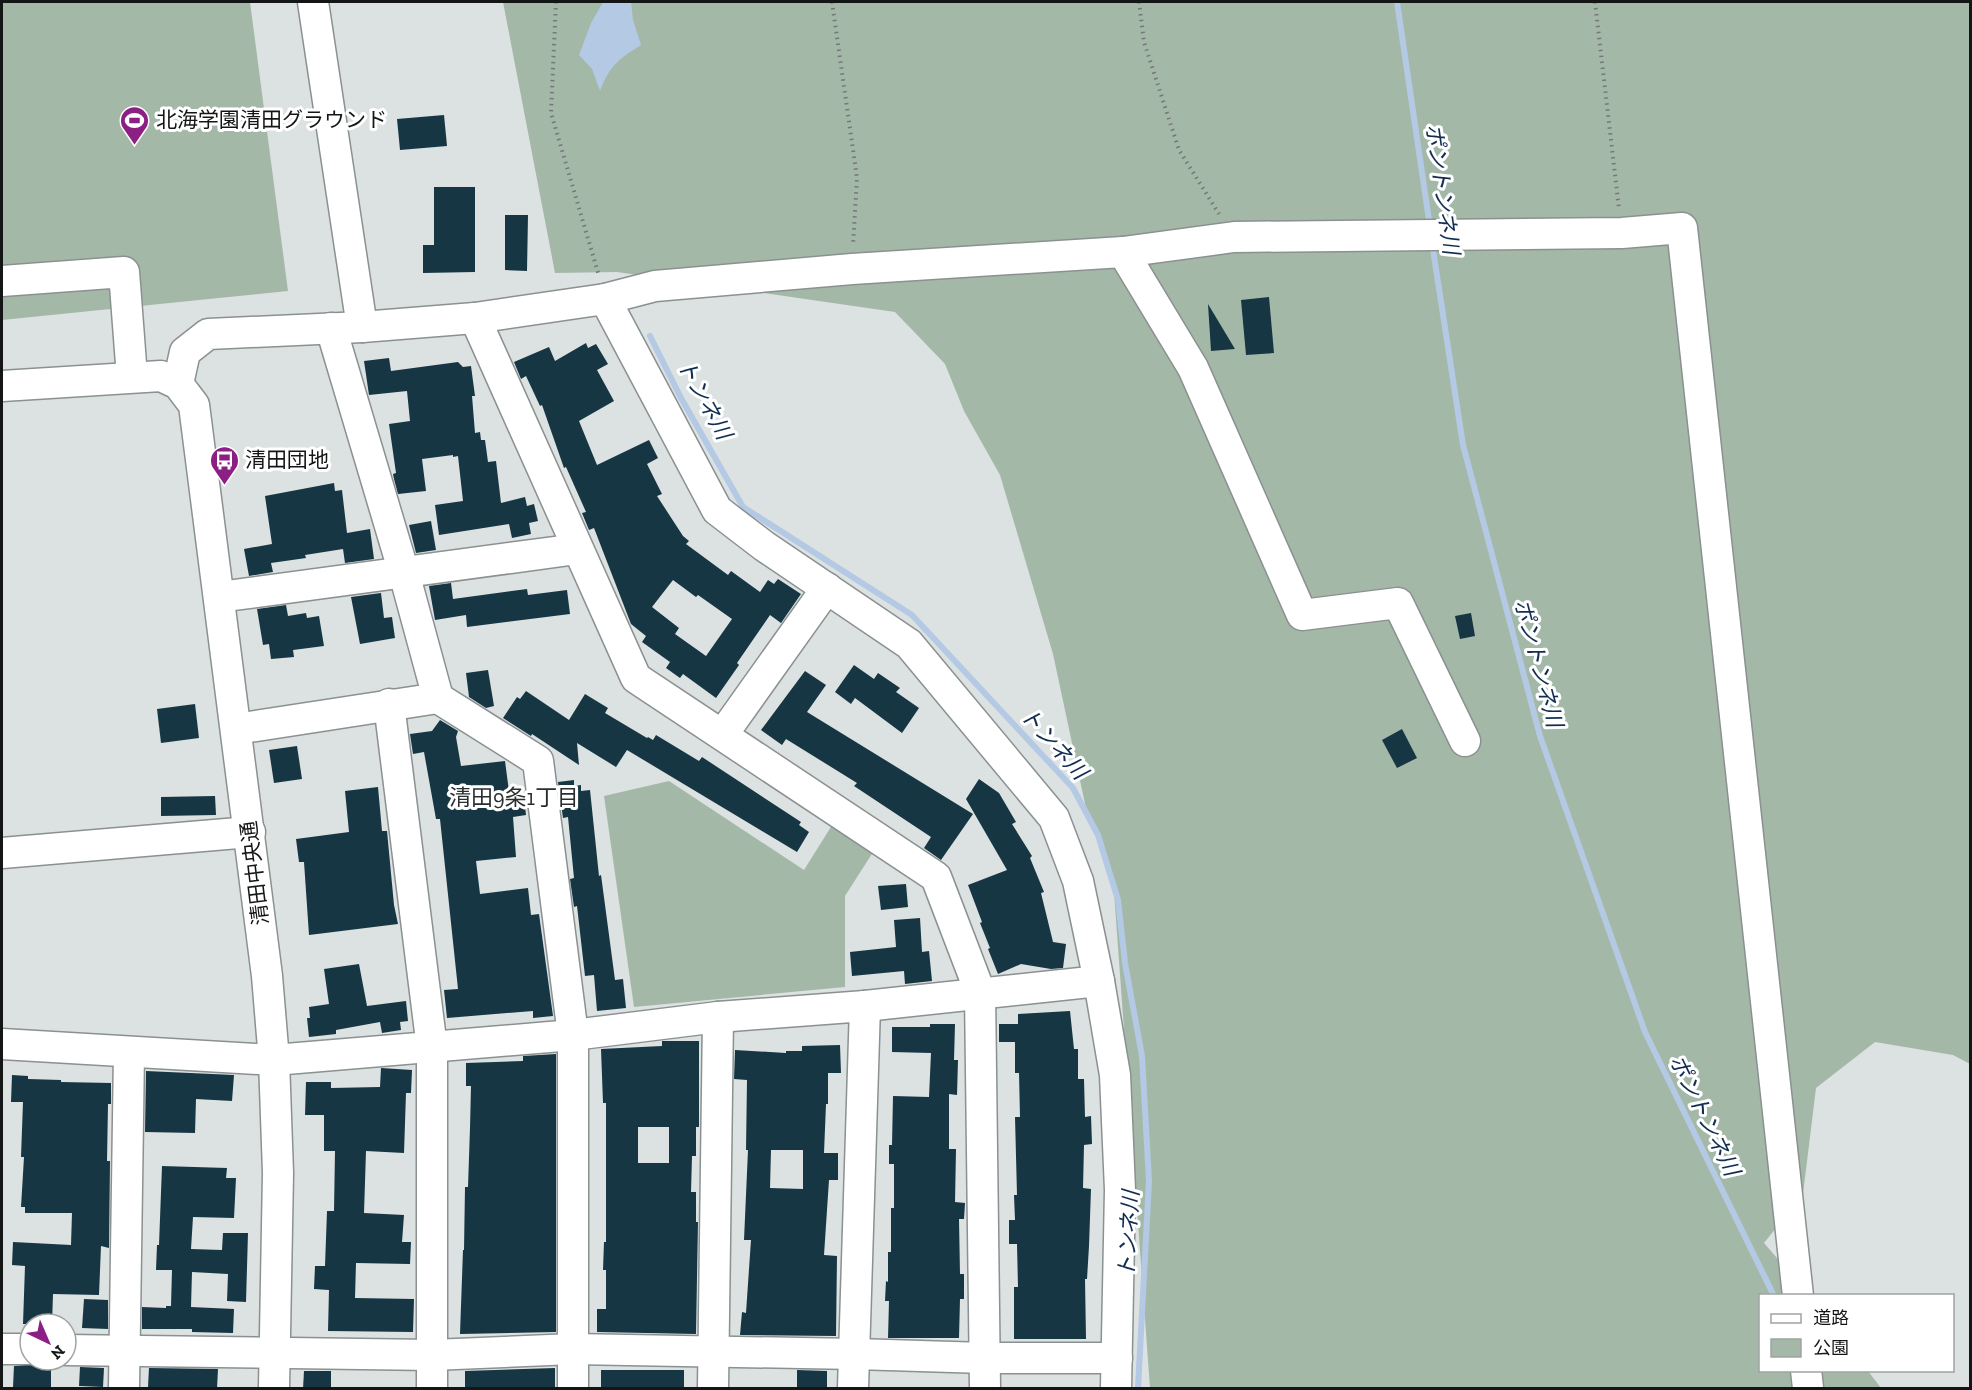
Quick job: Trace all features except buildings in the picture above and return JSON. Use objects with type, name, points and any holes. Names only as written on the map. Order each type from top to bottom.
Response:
[{"type":"street","points":[[313,2],[362,327]]},
{"type":"street","points":[[2,386],[157,379],[208,334],[362,327],[475,318],[606,299],[655,286],[852,269],[1123,252],[1234,237],[1622,233],[1682,228],[1798,1294]]},
{"type":"street","points":[[1123,252],[1193,368],[1302,615],[1398,603],[1464,741]]},
{"type":"street","points":[[2,281],[124,272],[157,379]]},
{"type":"street","points":[[606,299],[717,510],[764,546],[909,644],[1054,818],[1078,881],[1100,981],[1115,1075],[1120,1190],[1116,1389]]},
{"type":"street","points":[[475,318],[636,678],[936,877],[980,992],[985,1389]]},
{"type":"street","points":[[331,328],[404,573],[438,698]]},
{"type":"street","name":"清田中央通","points":[[157,379],[194,405],[267,976],[274,1060],[278,1173],[274,1389]]},
{"type":"street","points":[[219,597],[577,549]]},
{"type":"street","points":[[723,734],[827,588]]},
{"type":"street","points":[[236,729],[438,698],[538,761],[573,1035],[573,1389]]},
{"type":"street","points":[[389,704],[432,1048],[432,1389]]},
{"type":"street","points":[[2,853],[250,832]]},
{"type":"street","points":[[2,1044],[274,1060],[573,1035],[718,1017],[865,1006],[1100,981]]},
{"type":"street","points":[[853,1389],[865,1006]]},
{"type":"street","points":[[713,1389],[718,1017]]},
{"type":"street","points":[[124,1389],[129,1052]]},
{"type":"street","points":[[2,1349],[18,1349]]},
{"type":"street","points":[[78,1350],[432,1354],[573,1349],[855,1353],[985,1358],[1118,1358]]},
{"type":"street","points":[[1806,1372],[1808,1389]]},
{"type":"path","points":[[556,2],[551,113],[606,299]]},
{"type":"path","points":[[832,2],[857,178],[852,269]]},
{"type":"path","points":[[1139,2],[1144,42],[1179,150],[1234,237]]},
{"type":"path","points":[[1595,2],[1622,233]]},
{"type":"green space","name":"北海学園清田グラウンド","points":[[2,2],[250,2],[288,291],[2,320]]},
{"type":"green space","points":[[503,2],[1970,2],[1970,1064],[1953,1055],[1875,1042],[1816,1088],[1803,1194],[1764,1243],[1808,1294],[1759,1294],[1759,1372],[1869,1372],[1881,1388],[1150,1388],[1113,878],[1087,813],[1053,654],[1000,475],[964,411],[945,364],[895,312],[617,272],[555,273]]},
{"type":"green space","points":[[669,781],[804,870],[834,822],[875,849],[845,896],[845,987],[634,1007],[604,796]]},
{"type":"water","points":[[603,2],[631,2],[633,20],[641,45],[616,64],[607,75],[600,91],[592,69],[579,55],[591,23]]},
{"type":"waterway","name":"ポントンネ川","points":[[1397,2],[1430,227]]},
{"type":"waterway","name":"ポントンネ川","points":[[1432,243],[1463,445],[1540,736],[1645,1032],[1773,1294]]},
{"type":"waterway","name":"トンネ川","points":[[650,336],[681,398],[743,507],[912,615],[1073,788],[1098,835],[1118,900],[1125,963],[1142,1056],[1149,1181],[1138,1388]]},
{"type":"place","name":"北海学園清田グラウンド","points":[[135,146]]},
{"type":"place","name":"清田団地","points":[[224,486]]},
{"type":"district","name":"清田9条1丁目","points":[[514,797]]}]
